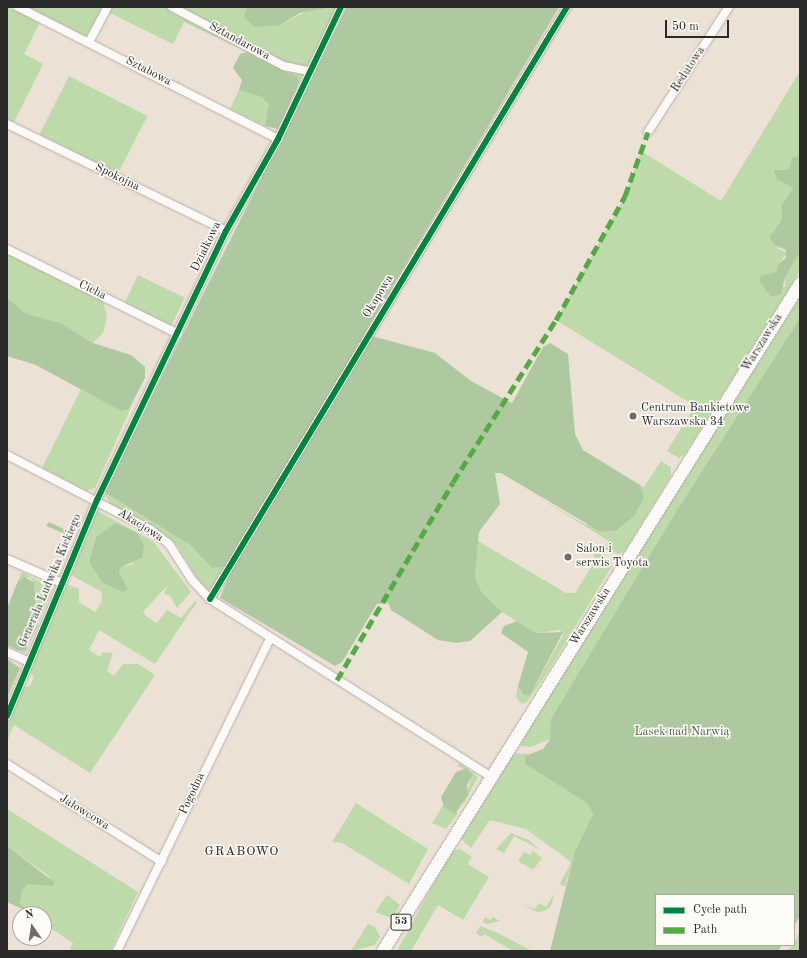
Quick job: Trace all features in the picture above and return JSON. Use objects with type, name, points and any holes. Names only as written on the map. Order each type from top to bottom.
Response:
[{"type":"main road","name":"Warszawska","points":[[384,951],[490,776],[800,284]]},
{"type":"street","name":"Sztabowa","points":[[18,7],[278,139]]},
{"type":"street","points":[[89,42],[108,7]]},
{"type":"street","name":"Sztandarowa","points":[[172,7],[284,66],[308,71]]},
{"type":"street","name":"Działkowa","points":[[97,500],[178,334],[226,231],[278,139],[308,71],[341,7]]},
{"type":"street","name":"Okopowa","points":[[210,599],[567,7]]},
{"type":"street","name":"Redutowa","points":[[648,132],[729,7]]},
{"type":"street","name":"Spokojna","points":[[7,124],[226,231]]},
{"type":"street","name":"Cicha","points":[[7,249],[178,334]]},
{"type":"street","name":"Akacjowa","points":[[7,455],[97,500],[162,537],[210,599],[490,776]]},
{"type":"street","name":"Generała Ludwika Kickiego","points":[[7,716],[97,500]]},
{"type":"street","points":[[7,559],[62,583]]},
{"type":"street","name":"Pogodna","points":[[117,951],[162,862],[270,638]]},
{"type":"street","points":[[7,652],[29,662]]},
{"type":"street","name":"Jałowcowa","points":[[7,764],[162,862]]},
{"type":"green space","points":[[7,7],[37,20],[39,24],[24,54],[43,64],[14,122],[7,119]]},
{"type":"green space","points":[[23,7],[99,7],[102,11],[86,36]]},
{"type":"green space","points":[[111,7],[247,7],[244,17],[280,25],[311,9],[337,7],[299,82],[289,72],[184,22],[173,44],[112,14],[108,15]]},
{"type":"green space","points":[[247,7],[333,7],[300,13],[280,25],[255,27],[244,17]]},
{"type":"green space","points":[[347,7],[559,7],[364,334],[435,353],[471,381],[512,403],[543,347],[550,343],[568,354],[575,434],[583,450],[640,485],[644,497],[634,516],[617,530],[601,532],[501,473],[495,473],[500,504],[479,532],[475,578],[481,591],[502,612],[470,641],[456,643],[438,640],[391,610],[388,603],[377,604],[342,662],[335,666],[220,598],[231,571],[224,567],[212,568],[190,545],[104,492]]},
{"type":"green space","points":[[247,52],[297,77],[299,82],[278,129],[265,126],[269,104],[262,97],[239,90],[242,80],[233,68],[240,54]]},
{"type":"green space","points":[[800,71],[800,157],[792,158],[789,169],[777,169],[785,183],[793,188],[781,206],[782,219],[772,232],[779,249],[788,253],[778,264],[776,272],[761,275],[759,281],[785,287],[785,277],[800,253],[800,271],[685,454],[679,458],[667,451],[695,406],[556,320],[625,196],[641,151],[721,201]]},
{"type":"green space","points":[[69,76],[147,116],[118,174],[39,134]]},
{"type":"green space","points":[[239,90],[263,97],[270,104],[265,126],[230,109]]},
{"type":"green space","points":[[797,156],[800,157],[800,253],[785,277],[781,294],[771,297],[759,281],[761,275],[776,272],[778,264],[786,258],[786,250],[775,245],[769,237],[782,219],[781,206],[793,188],[777,179],[774,170],[789,169],[792,158]]},
{"type":"green space","points":[[7,253],[103,301],[107,317],[103,333],[93,343],[61,323],[27,314],[7,298]]},
{"type":"green space","points":[[138,275],[185,298],[171,326],[124,303]]},
{"type":"green space","points":[[800,297],[800,318],[677,510],[552,719],[550,739],[531,747],[520,746],[541,707]]},
{"type":"green space","points":[[7,298],[27,314],[61,323],[93,343],[131,355],[145,367],[145,378],[129,409],[121,411],[36,365],[7,356]]},
{"type":"green space","name":"Lasek nad Narwią","points":[[800,318],[800,916],[795,924],[795,894],[655,894],[655,946],[781,946],[778,951],[550,951],[575,851],[593,814],[588,804],[525,764],[525,756],[543,749],[550,739],[551,719],[677,510]]},
{"type":"green space","points":[[81,389],[129,409],[132,405],[95,488],[86,491],[42,468]]},
{"type":"green space","points":[[661,461],[671,467],[671,476],[624,552],[618,554],[604,549],[609,541],[530,492],[586,525],[644,497],[640,485],[644,487]]},
{"type":"green space","points":[[104,492],[190,545],[212,568],[224,567],[212,587],[207,590],[200,583],[176,544],[157,529],[110,504]]},
{"type":"green space","points":[[97,511],[153,541],[191,592],[177,608],[170,596],[164,594],[168,585],[143,612],[147,617],[157,623],[167,610],[181,618],[195,601],[197,602],[155,664],[99,630],[89,650],[100,657],[103,652],[113,653],[107,671],[114,676],[123,664],[138,664],[155,675],[90,773],[14,725],[7,741],[7,726],[23,687],[30,686],[34,677],[30,672],[66,584],[79,589],[79,602],[95,612],[101,603],[102,592],[71,575]],"holes":[[[96,537],[134,564],[121,567],[119,573],[89,562]]]},
{"type":"green space","points":[[49,522],[70,532],[71,536],[46,526]]},
{"type":"green space","points":[[116,523],[137,533],[144,545],[142,558],[121,567],[119,573],[128,589],[123,592],[102,582],[89,562],[96,537]]},
{"type":"green space","points":[[478,541],[566,593],[575,593],[595,561],[593,553],[600,554],[612,566],[547,673],[527,702],[522,704],[516,697],[518,686],[524,695],[530,695],[563,635],[560,630],[536,633],[502,612],[481,591],[475,578]]},
{"type":"green space","points":[[22,572],[53,589],[25,653],[17,650],[38,614],[34,582],[30,577],[18,581]]},
{"type":"green space","points":[[24,577],[34,582],[38,625],[26,650],[17,650],[7,645],[7,608],[18,581]]},
{"type":"green space","points":[[517,621],[536,633],[563,632],[530,695],[524,695],[518,686],[528,652],[501,633],[504,626]]},
{"type":"green space","points":[[7,659],[20,668],[7,698]]},
{"type":"green space","points":[[516,753],[530,754],[525,756],[525,764],[588,804],[593,814],[575,851],[565,887],[560,884],[571,862],[526,829],[490,820],[471,848],[461,839],[512,755]]},
{"type":"green space","points":[[460,763],[478,777],[462,807],[471,780],[464,769],[457,766]]},
{"type":"green space","points":[[467,768],[473,775],[467,785],[468,795],[455,814],[444,807],[441,797],[456,772]]},
{"type":"green space","points":[[356,803],[428,849],[409,884],[342,843],[332,842]]},
{"type":"green space","points":[[443,805],[458,813],[446,829],[432,823]]},
{"type":"green space","points":[[7,809],[138,892],[110,951],[69,951],[73,943],[52,929],[52,906],[20,905],[22,891],[28,884],[39,884],[50,877],[7,846]]},
{"type":"green space","points":[[511,833],[529,840],[540,850],[514,836],[504,853],[496,849]]},
{"type":"green space","points":[[7,846],[54,882],[53,886],[28,884],[22,891],[20,904],[23,906],[16,906],[7,902]]},
{"type":"green space","points":[[460,849],[472,857],[468,864],[489,877],[463,920],[438,905],[411,951],[397,951],[451,851]]},
{"type":"green space","points":[[533,851],[542,858],[533,870],[518,861],[524,852],[530,855]]},
{"type":"green space","points":[[555,893],[551,906],[545,911],[537,912],[522,904],[535,909],[539,903],[546,907]]},
{"type":"green space","points":[[387,895],[400,905],[392,918],[375,912]]},
{"type":"green space","points":[[485,917],[490,920],[493,917],[500,921],[487,924],[482,922]]},
{"type":"green space","points":[[368,924],[375,927],[380,937],[375,945],[351,951]]},
{"type":"green space","points":[[480,926],[498,933],[532,951],[513,951],[484,934],[482,937],[476,933]]},
{"type":"green space","points":[[800,929],[800,951],[785,951],[795,946]]},
{"type":"marked path","points":[[337,680],[453,482],[556,320],[625,196],[648,132]]},
{"type":"cycle path","points":[[7,716],[97,500],[226,231],[278,139],[341,7]]},
{"type":"cycle path","points":[[210,599],[567,7]]},
{"type":"place","name":"Centrum Bankietowe Warszawska 34","points":[[633,416]]},
{"type":"place","name":"Salon i serwis Toyota","points":[[568,557]]},
{"type":"district","name":"GRABOWO","points":[[242,852]]}]
